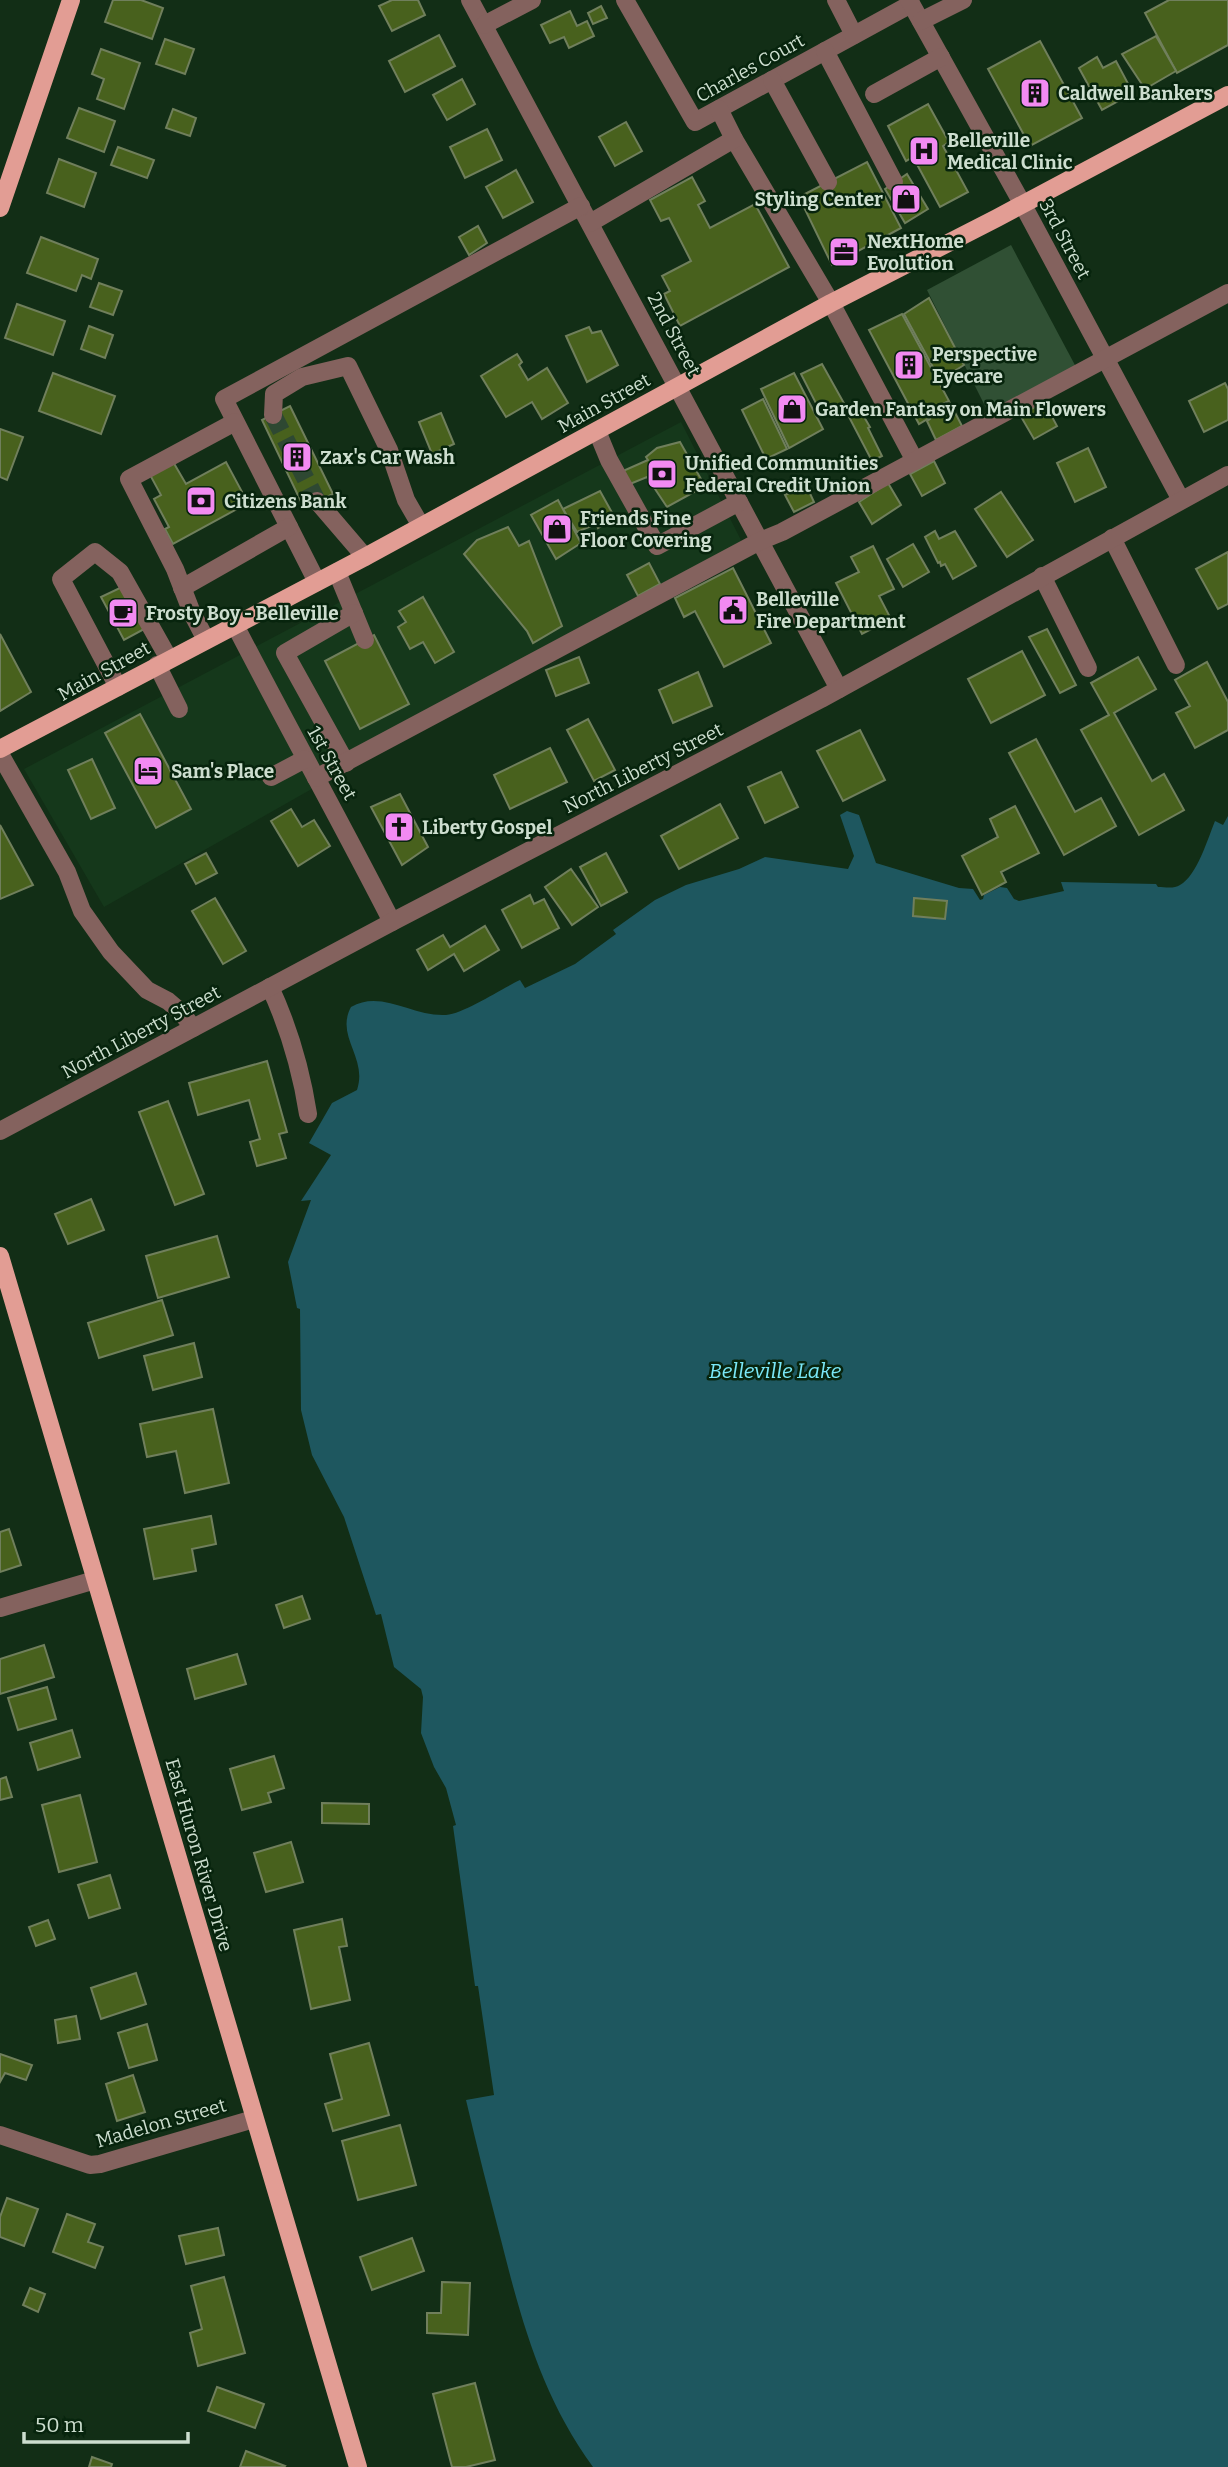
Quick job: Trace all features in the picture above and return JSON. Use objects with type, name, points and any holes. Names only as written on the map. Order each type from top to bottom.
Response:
[{"type":"main road","points":[[0,208],[71,0]]},
{"type":"main road","name":"Main Street","points":[[0,751],[365,557],[831,303],[1023,205],[1228,94]]},
{"type":"main road","name":"East Huron River Drive","points":[[0,1256],[358,2467]]},
{"type":"street","name":"2nd Street","points":[[470,0],[839,689]]},
{"type":"street","points":[[484,24],[532,0]]},
{"type":"street","name":"Charles Court","points":[[625,0],[695,122],[910,2]]},
{"type":"street","points":[[836,0],[854,35]]},
{"type":"street","points":[[921,21],[963,0]]},
{"type":"street","name":"3rd Street","points":[[910,2],[1023,205],[1181,500]]},
{"type":"street","points":[[825,51],[894,182]]},
{"type":"street","points":[[874,94],[941,57]]},
{"type":"street","points":[[772,80],[828,183]]},
{"type":"street","points":[[719,109],[831,303],[915,461]]},
{"type":"street","points":[[590,223],[734,139]]},
{"type":"street","points":[[317,582],[224,399],[581,206]]},
{"type":"street","points":[[316,778],[1228,293]]},
{"type":"street","points":[[316,348],[348,366],[389,450],[406,500],[421,526]]},
{"type":"street","points":[[273,415],[274,394],[302,377],[348,366]]},
{"type":"street","points":[[206,640],[191,613],[175,569],[129,479],[235,422]]},
{"type":"street","points":[[597,431],[609,460],[657,546],[739,502]]},
{"type":"street","name":"North Liberty Street","points":[[0,1131],[392,922],[839,689],[1228,475]]},
{"type":"street","points":[[317,501],[365,557]]},
{"type":"street","points":[[182,588],[289,527]]},
{"type":"street","points":[[1112,538],[1176,665]]},
{"type":"street","points":[[118,687],[61,579],[95,552],[120,572],[163,662],[179,709]]},
{"type":"street","points":[[337,572],[366,640]]},
{"type":"street","points":[[1042,576],[1087,668]]},
{"type":"street","points":[[346,763],[285,653],[354,613]]},
{"type":"street","name":"1st Street","points":[[235,625],[392,922]]},
{"type":"street","points":[[0,751],[67,872],[82,911],[131,975],[148,990],[168,1001],[182,1013],[193,1028]]},
{"type":"street","points":[[271,777],[305,759]]},
{"type":"street","points":[[270,987],[292,1043],[308,1114]]},
{"type":"street","points":[[0,1608],[95,1580]]},
{"type":"street","name":"Madelon Street","points":[[0,2135],[90,2165],[254,2119]]},
{"type":"shaded area","points":[[1011,245],[1076,367],[989,414],[927,290]]},
{"type":"shaded area","points":[[681,422],[743,544],[104,907],[24,769]]},
{"type":"water","name":"Belleville Lake","points":[[847,811],[859,815],[876,863],[959,888],[973,889],[980,900],[1000,887],[1007,888],[1014,899],[1019,901],[1064,891],[1061,882],[1178,886],[1192,874],[1215,821],[1223,825],[1228,816],[1228,2467],[593,2467],[560,2414],[526,2330],[466,2100],[494,2095],[478,1986],[475,1986],[453,1826],[456,1825],[446,1788],[434,1767],[421,1733],[421,1689],[394,1667],[381,1614],[376,1615],[344,1517],[312,1455],[301,1410],[300,1309],[297,1308],[288,1262],[311,1200],[301,1201],[331,1155],[309,1143],[332,1103],[357,1090],[358,1067],[347,1028],[351,1007],[362,1002],[386,1002],[421,1012],[446,1015],[473,1005],[520,980],[525,988],[575,964],[616,934],[613,930],[655,900],[686,885],[739,869],[765,857],[848,869],[854,856],[840,815]]},
{"type":"building","points":[[113,0],[141,0],[163,8],[152,39],[105,22]]},
{"type":"building","points":[[392,0],[418,0],[425,15],[392,31],[379,6]]},
{"type":"building","points":[[1169,0],[1228,0],[1228,45],[1177,73],[1145,13]]},
{"type":"building","points":[[601,6],[607,18],[593,24],[588,13]]},
{"type":"building","points":[[570,11],[577,26],[587,21],[594,36],[569,48],[564,37],[550,43],[541,25]]},
{"type":"building","points":[[439,35],[455,66],[405,92],[389,61]]},
{"type":"building","points":[[1156,36],[1176,71],[1145,89],[1122,54]]},
{"type":"building","points":[[165,39],[194,49],[185,74],[156,64]]},
{"type":"building","name":"Caldwell Bankers","points":[[1040,41],[1082,118],[1030,146],[988,69]]},
{"type":"building","points":[[101,49],[140,63],[124,109],[97,99],[104,79],[92,74]]},
{"type":"building","points":[[1097,57],[1103,68],[1116,61],[1133,93],[1102,110],[1079,68]]},
{"type":"building","points":[[462,79],[475,104],[447,120],[433,95]]},
{"type":"building","name":"Belleville Medical Clinic","points":[[928,104],[949,142],[943,146],[968,192],[940,207],[913,157],[906,161],[888,126]]},
{"type":"building","points":[[79,108],[115,121],[104,152],[67,138]]},
{"type":"building","points":[[173,109],[196,118],[190,136],[166,128]]},
{"type":"building","points":[[626,122],[642,151],[615,166],[599,137]]},
{"type":"building","points":[[487,129],[502,160],[465,178],[450,147]]},
{"type":"building","points":[[118,147],[154,160],[147,178],[111,165]]},
{"type":"building","points":[[59,159],[96,173],[84,207],[47,193]]},
{"type":"building","points":[[867,162],[901,228],[832,265],[799,197]]},
{"type":"building","points":[[516,170],[533,202],[503,218],[486,187]]},
{"type":"building","name":"Styling Center","points":[[907,174],[928,209],[905,223],[885,189]]},
{"type":"building","points":[[692,177],[705,201],[698,205],[710,228],[755,204],[789,267],[680,326],[664,294],[670,291],[662,276],[691,261],[669,218],[661,221],[650,200]]},
{"type":"building","points":[[478,226],[487,243],[469,255],[459,237]]},
{"type":"building","points":[[41,237],[98,259],[91,279],[82,275],[76,291],[27,273]]},
{"type":"building","points":[[99,283],[122,291],[113,315],[90,307]]},
{"type":"building","points":[[929,298],[964,365],[940,380],[904,314]]},
{"type":"building","points":[[17,304],[65,321],[53,355],[5,338]]},
{"type":"building","name":"Perspective Eyecare","points":[[902,314],[949,401],[926,412],[929,418],[919,424],[869,330]]},
{"type":"building","points":[[89,326],[113,335],[105,358],[81,349]]},
{"type":"building","points":[[589,327],[592,333],[601,331],[618,365],[587,382],[566,336]]},
{"type":"building","points":[[517,354],[522,362],[519,365],[528,380],[547,368],[568,403],[542,419],[532,402],[506,417],[481,376]]},
{"type":"building","points":[[822,364],[845,405],[823,417],[801,374]]},
{"type":"building","points":[[53,373],[115,396],[101,434],[39,411]]},
{"type":"building","name":"Garden Fantasy on Main Flowers","points":[[794,373],[823,429],[789,448],[761,389]]},
{"type":"building","points":[[1225,383],[1228,389],[1228,420],[1204,432],[1189,401]]},
{"type":"building","points":[[763,399],[787,449],[766,459],[742,410]]},
{"type":"building","points":[[1044,402],[1057,426],[1034,439],[1020,415]]},
{"type":"building","points":[[950,403],[962,426],[936,440],[927,421],[930,419],[929,414]]},
{"type":"building","name":"Zax's Car Wash","points":[[290,406],[333,494],[304,508],[262,420]]},
{"type":"building","points":[[860,410],[882,456],[872,461],[848,415]]},
{"type":"building","points":[[441,413],[454,444],[432,454],[419,422]]},
{"type":"building","points":[[0,429],[23,437],[7,480],[0,477]]},
{"type":"building","name":"Unified Communities Federal Credit Union","points":[[680,442],[705,486],[667,507],[647,477],[630,484],[623,471],[648,460],[646,457],[657,448]]},
{"type":"building","points":[[1088,448],[1106,487],[1075,502],[1057,463]]},
{"type":"building","name":"Citizens Bank","points":[[172,460],[186,484],[226,462],[248,503],[173,544],[165,529],[169,527],[154,499],[161,495],[149,473]]},
{"type":"building","points":[[934,461],[945,483],[922,496],[910,474]]},
{"type":"building","points":[[888,483],[901,505],[872,524],[859,502]]},
{"type":"building","points":[[806,485],[814,502],[794,512],[785,495]]},
{"type":"building","points":[[600,491],[615,518],[598,528],[596,524],[577,532],[563,509]]},
{"type":"building","points":[[1001,492],[1033,540],[1007,557],[975,509]]},
{"type":"building","name":"Friends Fine Floor Covering","points":[[558,500],[581,543],[556,559],[531,515]]},
{"type":"building","points":[[508,527],[519,546],[529,541],[562,626],[533,643],[527,631],[464,554],[477,540]]},
{"type":"building","points":[[935,531],[939,539],[955,531],[976,566],[953,579],[945,564],[941,566],[940,562],[938,563],[925,537]]},
{"type":"building","points":[[913,544],[929,572],[903,587],[887,559]]},
{"type":"building","points":[[873,546],[894,589],[879,596],[891,619],[862,634],[836,583],[859,572],[851,557]]},
{"type":"building","points":[[1228,552],[1228,604],[1218,609],[1196,569]]},
{"type":"building","points":[[649,563],[660,584],[638,596],[627,575]]},
{"type":"building","points":[[733,568],[771,643],[724,667],[695,611],[684,617],[675,598]]},
{"type":"building","name":"Frosty Boy - Belleville","points":[[124,586],[146,628],[124,640],[101,597]]},
{"type":"building","points":[[423,597],[454,652],[435,663],[423,642],[410,649],[398,627],[406,622],[399,611]]},
{"type":"building","points":[[1047,629],[1076,685],[1060,693],[1029,637]]},
{"type":"building","points":[[0,634],[31,692],[0,711]]},
{"type":"building","points":[[374,635],[409,704],[360,729],[325,661]]},
{"type":"building","points":[[1022,651],[1045,695],[991,723],[968,679]]},
{"type":"building","points":[[579,657],[589,683],[556,696],[546,670]]},
{"type":"building","points":[[1138,657],[1156,689],[1114,713],[1152,781],[1164,774],[1184,810],[1139,835],[1081,730],[1109,715],[1091,683]]},
{"type":"building","points":[[1207,662],[1228,702],[1228,730],[1195,748],[1176,713],[1190,706],[1175,680]]},
{"type":"building","points":[[698,672],[712,706],[673,723],[659,690]]},
{"type":"building","name":"Sam's Place","points":[[140,714],[191,809],[156,828],[105,733]]},
{"type":"building","points":[[588,719],[615,770],[594,781],[567,730]]},
{"type":"building","points":[[860,730],[885,780],[843,801],[817,751]]},
{"type":"building","points":[[1036,739],[1075,812],[1101,798],[1116,826],[1064,855],[1009,753]]},
{"type":"building","points":[[550,748],[567,782],[510,809],[494,775]]},
{"type":"building","points":[[92,759],[115,808],[91,819],[68,770]]},
{"type":"building","points":[[781,772],[798,807],[765,823],[748,787]]},
{"type":"building","name":"Liberty Gospel","points":[[400,794],[428,847],[402,865],[371,807]]},
{"type":"building","points":[[720,804],[738,838],[679,869],[661,836]]},
{"type":"building","points":[[1015,806],[1039,853],[1001,872],[1006,882],[982,895],[962,856],[998,837],[990,819]]},
{"type":"building","points":[[291,809],[302,827],[314,820],[330,846],[298,866],[271,821]]},
{"type":"building","points":[[0,825],[33,885],[0,899]]},
{"type":"building","points":[[206,853],[217,873],[196,884],[185,864]]},
{"type":"building","points":[[606,853],[627,892],[601,906],[580,867]]},
{"type":"building","points":[[571,869],[598,907],[572,925],[545,887]]},
{"type":"building","points":[[530,895],[534,904],[544,899],[559,928],[522,948],[502,910]]},
{"type":"building","points":[[215,898],[246,951],[223,964],[192,911]]},
{"type":"building","points":[[914,898],[947,901],[945,919],[913,916]]},
{"type":"building","points":[[485,926],[499,950],[464,971],[454,954],[428,970],[417,950],[443,935],[450,947]]},
{"type":"building","points":[[267,1061],[287,1132],[279,1134],[286,1158],[257,1166],[250,1142],[260,1139],[249,1100],[198,1115],[189,1083]]},
{"type":"building","points":[[168,1101],[204,1194],[175,1205],[139,1112]]},
{"type":"building","points":[[91,1199],[104,1230],[68,1244],[55,1214]]},
{"type":"building","points":[[217,1236],[229,1277],[158,1298],[146,1256]]},
{"type":"building","points":[[162,1300],[173,1335],[99,1358],[88,1323]]},
{"type":"building","points":[[194,1343],[202,1377],[153,1390],[144,1356]]},
{"type":"building","points":[[213,1409],[229,1483],[185,1493],[176,1451],[147,1457],[140,1424]]},
{"type":"building","points":[[211,1516],[216,1544],[192,1549],[196,1571],[154,1579],[144,1529]]},
{"type":"building","points":[[9,1529],[21,1565],[0,1572],[0,1532]]},
{"type":"building","points":[[302,1596],[310,1619],[284,1628],[276,1605]]},
{"type":"building","points":[[44,1645],[54,1677],[0,1694],[0,1659]]},
{"type":"building","points":[[237,1654],[246,1684],[195,1699],[187,1669]]},
{"type":"building","points":[[47,1687],[56,1719],[18,1730],[8,1698]]},
{"type":"building","points":[[72,1730],[80,1757],[38,1770],[30,1743]]},
{"type":"building","points":[[274,1756],[284,1788],[268,1793],[271,1802],[242,1810],[230,1769]]},
{"type":"building","points":[[6,1777],[12,1797],[0,1800],[0,1779]]},
{"type":"building","points":[[80,1795],[97,1862],[59,1872],[42,1805]]},
{"type":"building","points":[[322,1803],[369,1804],[369,1824],[322,1823]]},
{"type":"building","points":[[291,1842],[303,1882],[266,1892],[254,1853]]},
{"type":"building","points":[[110,1875],[120,1908],[89,1918],[78,1885]]},
{"type":"building","points":[[342,1919],[347,1946],[339,1947],[350,2000],[311,2009],[294,1930]]},
{"type":"building","points":[[48,1920],[55,1939],[36,1946],[29,1927]]},
{"type":"building","points":[[136,1973],[146,2004],[101,2019],[91,1988]]},
{"type":"building","points":[[76,2016],[80,2039],[58,2043],[55,2020]]},
{"type":"building","points":[[147,2024],[157,2060],[129,2068],[118,2033]]},
{"type":"building","points":[[369,2043],[389,2115],[333,2131],[325,2104],[342,2099],[330,2054]]},
{"type":"building","points":[[0,2054],[32,2065],[26,2080],[5,2073],[0,2082]]},
{"type":"building","points":[[133,2075],[145,2112],[117,2121],[106,2084]]},
{"type":"building","points":[[400,2125],[416,2185],[358,2200],[342,2141]]},
{"type":"building","points":[[7,2198],[38,2209],[24,2246],[0,2237],[0,2217]]},
{"type":"building","points":[[67,2214],[95,2224],[88,2242],[103,2247],[95,2268],[53,2252]]},
{"type":"building","points":[[218,2228],[224,2255],[186,2264],[179,2236]]},
{"type":"building","points":[[412,2238],[424,2271],[372,2290],[360,2257]]},
{"type":"building","points":[[224,2277],[245,2353],[198,2366],[190,2333],[202,2329],[191,2286]]},
{"type":"building","points":[[442,2282],[470,2283],[468,2335],[427,2333],[427,2313],[441,2313]]},
{"type":"building","points":[[30,2288],[45,2294],[38,2312],[23,2305]]},
{"type":"building","points":[[475,2383],[495,2460],[466,2467],[452,2467],[433,2394]]},
{"type":"building","points":[[217,2387],[264,2404],[255,2428],[208,2411]]},
{"type":"building","points":[[246,2451],[285,2466],[240,2467]]},
{"type":"building","points":[[92,2457],[112,2464],[111,2467],[89,2467]]},
{"type":"tunnel","points":[[273,415],[317,501]]},
{"type":"place","name":"Caldwell Bankers","points":[[1035,93]]},
{"type":"place","name":"Belleville Medical Clinic","points":[[924,151]]},
{"type":"place","name":"Styling Center","points":[[906,199]]},
{"type":"place","name":"NextHome Evolution","points":[[844,252]]},
{"type":"place","name":"Perspective Eyecare","points":[[909,365]]},
{"type":"place","name":"Garden Fantasy on Main Flowers","points":[[792,409]]},
{"type":"place","name":"Zax's Car Wash","points":[[297,457]]},
{"type":"place","name":"Unified Communities Federal Credit Union","points":[[662,474]]},
{"type":"place","name":"Citizens Bank","points":[[201,501]]},
{"type":"place","name":"Friends Fine Floor Covering","points":[[557,529]]},
{"type":"place","name":"Belleville Fire Department","points":[[733,610]]},
{"type":"place","name":"Frosty Boy - Belleville","points":[[123,613]]},
{"type":"place","name":"Sam's Place","points":[[148,771]]},
{"type":"place","name":"Liberty Gospel","points":[[399,827]]}]
